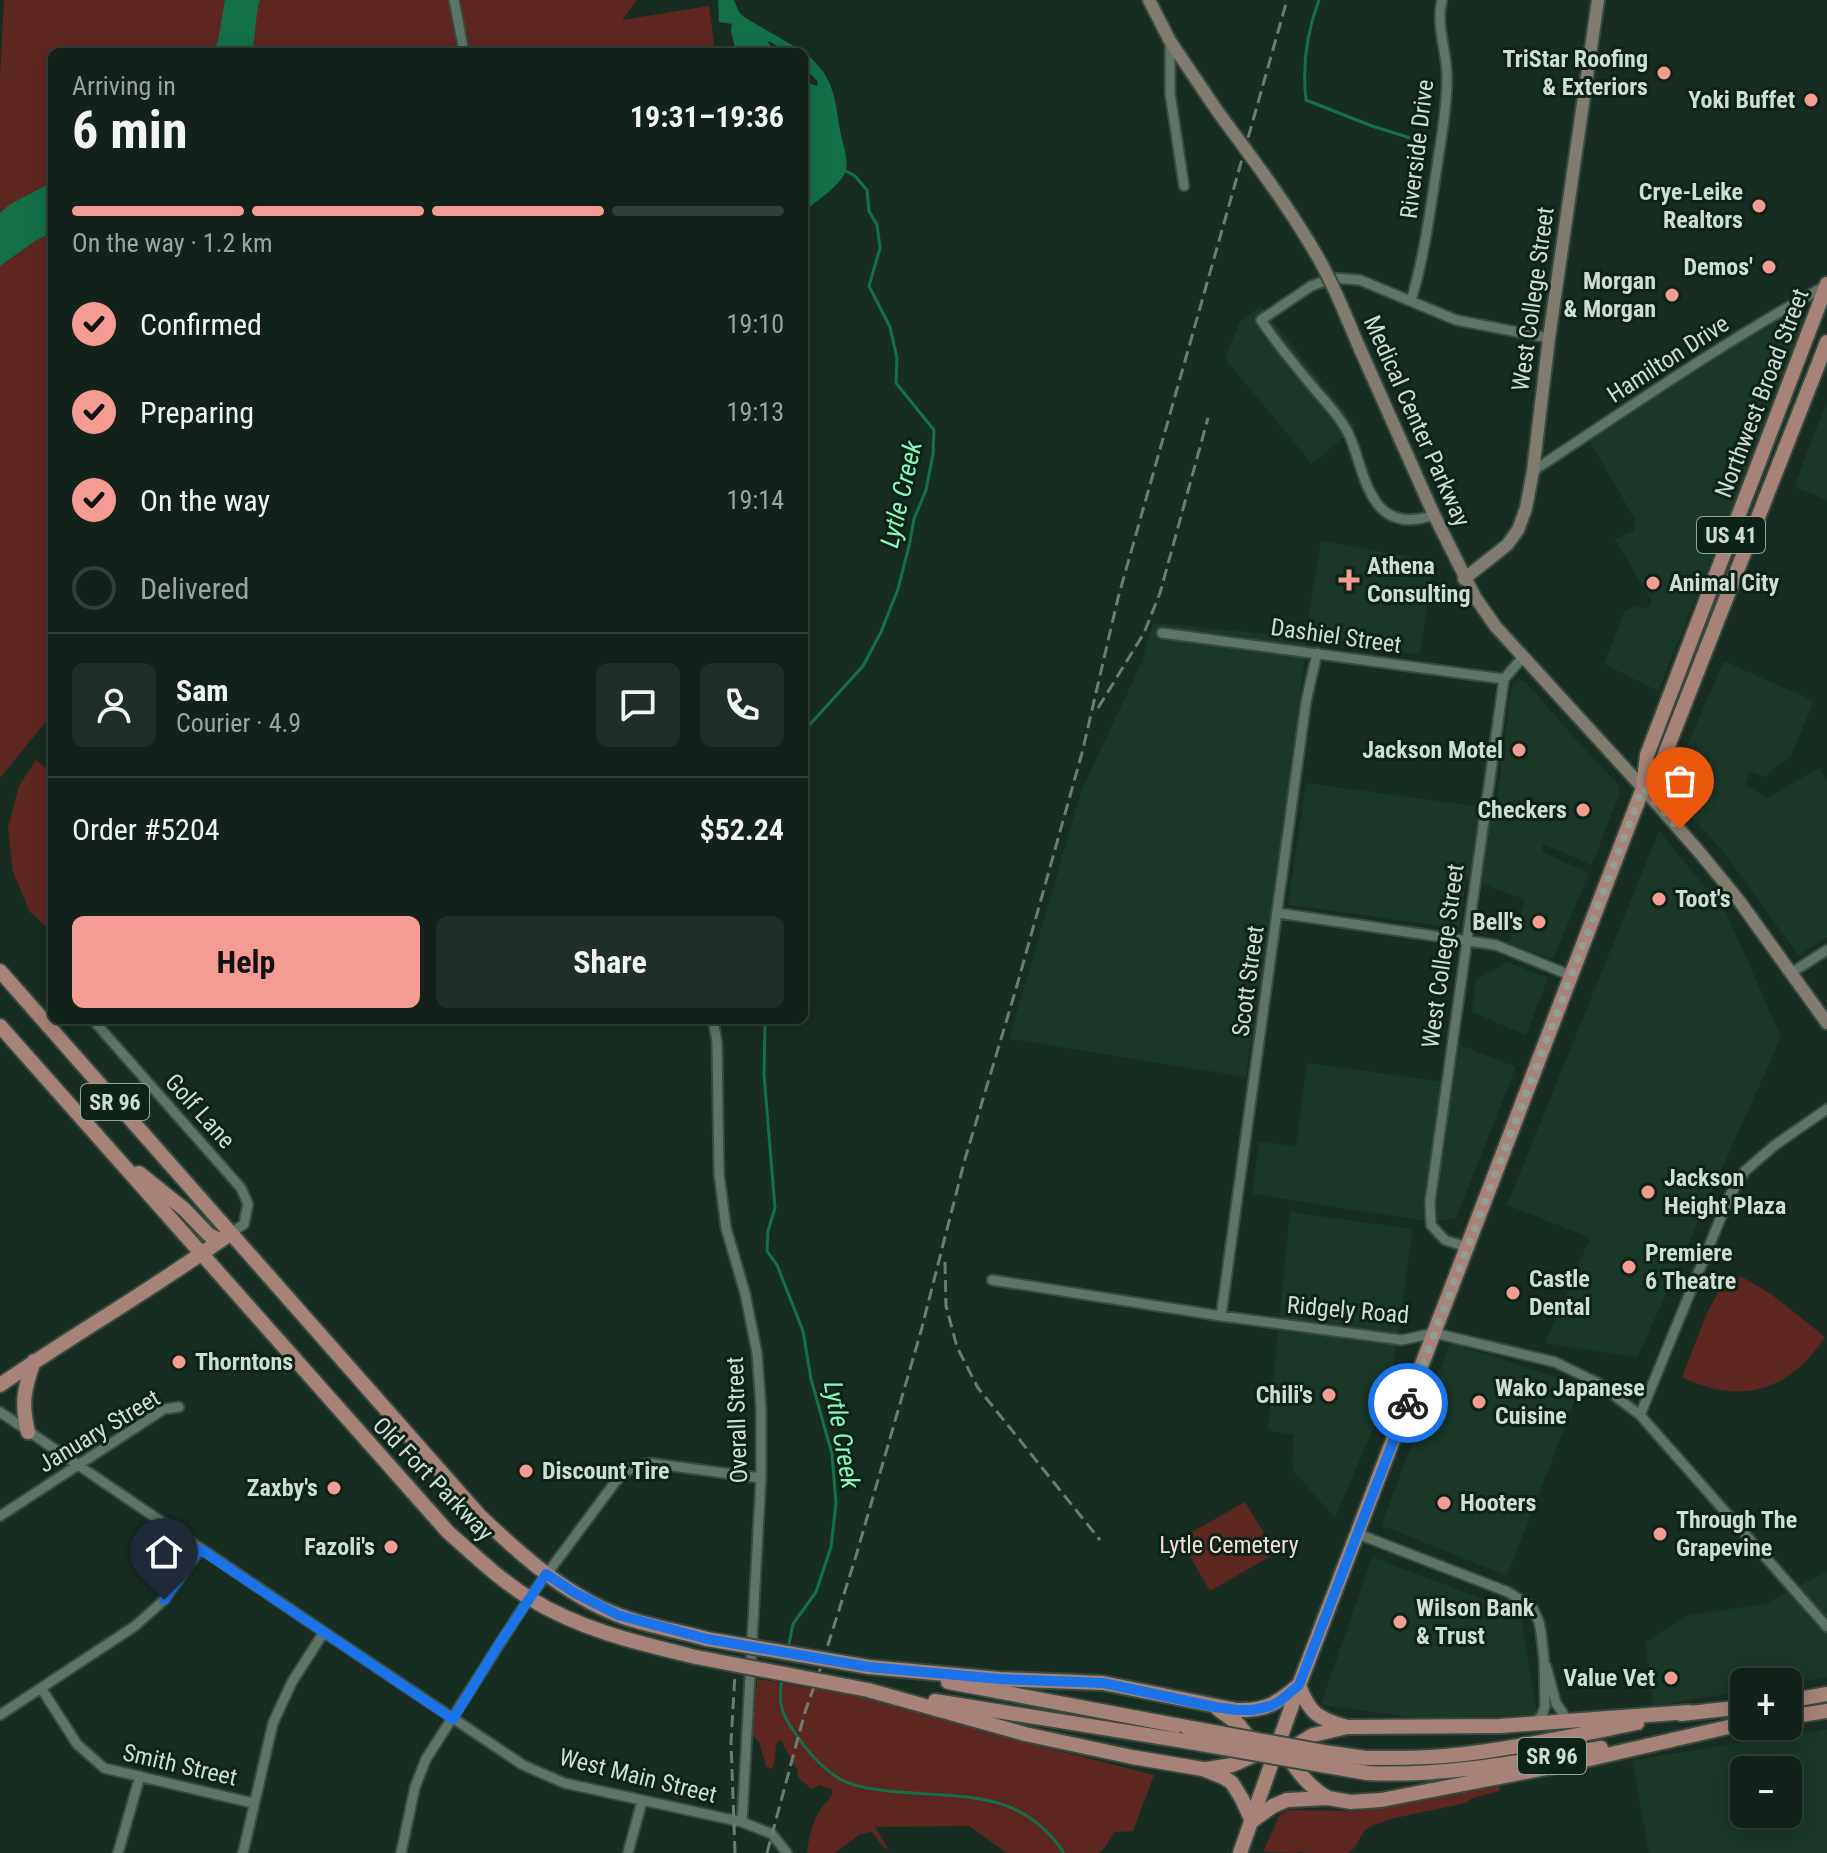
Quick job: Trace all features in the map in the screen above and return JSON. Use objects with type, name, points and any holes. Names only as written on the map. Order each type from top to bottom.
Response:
[{"type":"main road","name":"Medical Center Parkway","points":[[1149,0],[1170,41],[1317,255],[1434,515],[1475,597],[1496,627],[1643,788],[1734,894],[1827,1023]]},
{"type":"main road","name":"West College Street","points":[[1464,579],[1507,545],[1518,530],[1526,508],[1598,0]]},
{"type":"main road","name":"Northwest Broad Street","points":[[1240,1853],[1299,1685],[1643,788],[1647,755],[1827,285]]},
{"type":"main road","name":"Northwest Broad Street","points":[[1643,788],[1661,764],[1827,342]]},
{"type":"main road","points":[[1771,429],[1790,437]]},
{"type":"main road","points":[[1742,506],[1760,513]]},
{"type":"main road","name":"Old Fort Parkway","points":[[0,971],[226,1236],[479,1515],[546,1574],[575,1593],[618,1615],[707,1639],[869,1667],[1182,1733]]},
{"type":"main road","name":"Old Fort Parkway","points":[[0,1026],[448,1532],[494,1573],[529,1598],[567,1618],[616,1637],[696,1657],[868,1690],[1182,1733],[1367,1765]]},
{"type":"main road","points":[[110,1150],[179,1204],[209,1235],[226,1236]]},
{"type":"main road","points":[[0,1385],[226,1236]]},
{"type":"main road","points":[[28,1432],[22,1402],[34,1361]]},
{"type":"main road","points":[[869,1667],[1000,1679],[1103,1683],[1215,1707],[1253,1710],[1280,1701],[1299,1685],[1304,1699],[1316,1715],[1347,1727]]},
{"type":"main road","points":[[868,1690],[1025,1734],[1203,1769],[1232,1783],[1252,1821],[1281,1802],[1328,1798],[1351,1802],[1381,1800],[1572,1763],[1730,1727]]},
{"type":"main road","points":[[1802,1698],[1827,1694]]},
{"type":"main road","points":[[1215,1707],[1237,1723],[1260,1753],[1267,1778]]},
{"type":"main road","name":"SR 96","points":[[1367,1765],[1517,1747],[1689,1712],[1730,1708]]},
{"type":"main road","points":[[1802,1715],[1827,1711]]},
{"type":"main road","points":[[1267,1778],[1286,1752],[1313,1735],[1347,1727],[1534,1724],[1689,1712]]},
{"type":"main road","name":"SR 96","points":[[1367,1765],[1405,1774],[1481,1768],[1730,1727]]},
{"type":"main road","points":[[1203,1769],[1232,1765],[1260,1753],[1283,1734]]},
{"type":"main road","points":[[1283,1734],[1286,1752],[1296,1770],[1328,1798]]},
{"type":"street","points":[[454,0],[463,48]]},
{"type":"street","name":"Riverside Drive","points":[[1411,301],[1421,268],[1441,137],[1447,78],[1440,33],[1442,0]]},
{"type":"street","points":[[1170,41],[1170,93],[1184,186]]},
{"type":"street","points":[[1434,515],[1423,519],[1399,520],[1383,510],[1372,496],[1350,435],[1261,320],[1311,286],[1334,278],[1360,280],[1456,320],[1549,338]]},
{"type":"street","name":"Hamilton Drive","points":[[1533,471],[1683,371],[1827,285]]},
{"type":"street","name":"Dashiel Street","points":[[1162,633],[1504,679]]},
{"type":"street","name":"Scott Street","points":[[1221,1316],[1306,702],[1317,653]]},
{"type":"street","points":[[1504,679],[1523,657]]},
{"type":"street","name":"West College Street","points":[[1467,1247],[1445,1240],[1431,1225],[1430,1202],[1504,679]]},
{"type":"street","points":[[1278,913],[1496,945],[1572,976]]},
{"type":"street","points":[[1791,973],[1827,950]]},
{"type":"street","name":"Golf Lane","points":[[97,1024],[241,1188],[248,1204],[244,1224],[226,1236]]},
{"type":"street","name":"Overall Street","points":[[714,1024],[717,1042],[719,1174],[726,1228],[745,1293],[757,1353],[761,1408],[761,1478],[742,1822]]},
{"type":"street","points":[[1640,1415],[1730,1195],[1745,1171],[1775,1145],[1827,1109]]},
{"type":"street","name":"Ridgely Road","points":[[992,1280],[1221,1316],[1402,1340],[1434,1333],[1555,1362],[1598,1383],[1640,1415],[1827,1627]]},
{"type":"street","name":"January Street","points":[[0,1516],[164,1409],[179,1407]]},
{"type":"street","name":"West Main Street","points":[[0,1412],[523,1765],[564,1783],[742,1822],[772,1834],[787,1853]]},
{"type":"street","points":[[401,1853],[415,1787],[426,1759],[529,1598],[616,1481],[631,1468],[650,1463],[761,1478]]},
{"type":"street","points":[[1358,1534],[1508,1592],[1532,1607],[1539,1622],[1544,1659],[1545,1706],[1534,1724]]},
{"type":"street","points":[[0,1715],[135,1626],[164,1600],[200,1549]]},
{"type":"street","points":[[243,1853],[273,1723],[292,1682],[324,1632]]},
{"type":"street","points":[[1544,1659],[1556,1703],[1568,1721]]},
{"type":"street","name":"Smith Street","points":[[41,1688],[77,1744],[104,1768],[253,1803]]},
{"type":"street","points":[[118,1853],[140,1776]]},
{"type":"street","points":[[628,1853],[642,1801]]},
{"type":"shaded area","points":[[225,0],[260,0],[253,48],[214,48]]},
{"type":"shaded area","points":[[718,0],[734,0],[744,17],[797,48],[780,48],[769,41],[774,48],[735,48],[732,24],[719,22]]},
{"type":"shaded area","points":[[808,56],[822,71],[832,89],[846,164],[845,173],[838,183],[808,208],[808,81],[817,86],[818,82],[808,71]]},
{"type":"shaded area","points":[[48,184],[48,234],[0,266],[0,213]]},
{"type":"shaded area","points":[[1261,306],[1356,426],[1312,464],[1225,359],[1240,321]]},
{"type":"shaded area","points":[[1795,309],[1808,320],[1658,691],[1604,664],[1625,611],[1638,606],[1647,609],[1652,602],[1615,539],[1634,531],[1635,519],[1588,439],[1704,362],[1706,364]]},
{"type":"shaded area","points":[[1827,400],[1827,500],[1794,487]]},
{"type":"shaded area","points":[[1321,541],[1433,561],[1420,655],[1305,635]]},
{"type":"shaded area","points":[[1153,623],[1307,638],[1286,816],[1246,1077],[1009,1039],[1082,789],[1141,664]]},
{"type":"shaded area","points":[[1724,661],[1814,701],[1791,756],[1764,777],[1750,771],[1745,785],[1767,798],[1819,768],[1827,780],[1827,937],[1798,955],[1726,855],[1677,801],[1670,784]]},
{"type":"shaded area","points":[[1520,680],[1526,682],[1619,786],[1620,792],[1592,865],[1543,844],[1542,852],[1589,873],[1553,959],[1509,943],[1525,900],[1466,879],[1459,928],[1288,905],[1306,783],[1496,809],[1511,689]]},
{"type":"shaded area","points":[[1659,831],[1726,912],[1781,1037],[1637,1358],[1545,1343],[1590,1238],[1507,1205]]},
{"type":"shaded area","points":[[1507,962],[1548,978],[1526,1035],[1472,1012],[1476,980]]},
{"type":"shaded area","points":[[1460,1045],[1516,1067],[1456,1218],[1419,1220],[1252,1194],[1259,1142],[1296,1146],[1307,1063],[1452,1083]]},
{"type":"shaded area","points":[[1290,1212],[1413,1229],[1386,1398],[1335,1518],[1292,1469],[1293,1435],[1268,1430]]},
{"type":"shaded area","points":[[1450,1343],[1581,1385],[1507,1576],[1381,1525]]},
{"type":"shaded area","points":[[1372,1557],[1520,1613],[1537,1714],[1428,1719],[1321,1705]]},
{"type":"shaded area","points":[[1827,1571],[1827,1678],[1802,1682],[1802,1668],[1730,1668],[1730,1693],[1653,1706],[1645,1642],[1686,1616],[1768,1603]]},
{"type":"shaded area","points":[[1827,1729],[1827,1853],[1649,1853],[1632,1760],[1758,1740],[1802,1740],[1802,1733]]},
{"type":"green space","points":[[4,0],[637,0],[622,20],[709,6],[714,48],[48,48],[48,719],[0,778],[0,78]]},
{"type":"green space","points":[[36,760],[48,770],[48,928],[30,912],[13,872],[8,828],[19,786]]},
{"type":"green space","points":[[1742,1277],[1771,1294],[1825,1337],[1796,1370],[1762,1388],[1724,1391],[1682,1377],[1707,1313],[1724,1282]]},
{"type":"green space","name":"Lytle Cemetery","points":[[1245,1502],[1276,1553],[1210,1591],[1180,1539]]},
{"type":"green space","points":[[757,1679],[860,1697],[1154,1775],[1133,1831],[1114,1832],[1099,1853],[1007,1853],[969,1826],[875,1827],[889,1850],[872,1832],[860,1834],[835,1853],[807,1853],[813,1824],[833,1790],[820,1785],[812,1789],[798,1778],[798,1771],[780,1739],[776,1745],[774,1765],[771,1769],[766,1766],[759,1742],[743,1723],[745,1697],[757,1687]]},
{"type":"green space","points":[[1499,1785],[1500,1791],[1472,1798],[1465,1803],[1373,1825],[1348,1853],[1263,1852],[1279,1816],[1287,1810],[1360,1811]]},
{"type":"waterway","points":[[1319,0],[1306,49],[1306,100],[1423,142]]},
{"type":"waterway","name":"Lytle Creek","points":[[808,727],[863,666],[881,632],[898,589],[933,454],[934,430],[896,383],[897,358],[890,327],[869,286],[880,248],[877,225],[869,211],[867,190],[855,176],[842,169]]},
{"type":"waterway","name":"Lytle Creek","points":[[765,1024],[764,1075],[775,1208],[768,1231],[767,1251],[777,1265],[803,1331],[811,1379],[832,1454],[836,1503],[831,1547],[816,1592],[793,1624],[788,1649]]},
{"type":"waterway","name":"Lytle Creek","points":[[782,1680],[781,1703],[788,1722],[811,1754],[840,1779],[869,1788],[962,1796],[1007,1806],[1028,1816],[1047,1831],[1064,1853]]},
{"type":"railway","points":[[767,1853],[805,1712],[856,1556],[921,1331],[965,1159],[1082,753],[1118,598],[1287,0]]},
{"type":"railway","points":[[1098,708],[1144,633],[1160,593],[1208,418]]},
{"type":"railway","points":[[945,1262],[946,1306],[957,1347],[978,1388],[1100,1540]]},
{"type":"railway","points":[[735,1853],[731,1742],[736,1657]]},
{"type":"way so far","points":[[1408,1403],[1643,788],[1680,829]]},
{"type":"place","name":"TriStar Roofing & Exteriors","points":[[1664,73]]},
{"type":"place","name":"Yoki Buffet","points":[[1811,100]]},
{"type":"place","name":"Crye-Leike Realtors","points":[[1759,206]]},
{"type":"place","name":"Demos'","points":[[1769,267]]},
{"type":"place","name":"Morgan & Morgan","points":[[1672,295]]},
{"type":"place","name":"Athena Consulting","points":[[1349,580]]},
{"type":"place","name":"Animal City","points":[[1653,583]]},
{"type":"place","name":"Jackson Motel","points":[[1519,750]]},
{"type":"place","name":"Checkers","points":[[1583,810]]},
{"type":"place","name":"Toot's","points":[[1659,899]]},
{"type":"place","name":"Bell's","points":[[1539,922]]},
{"type":"place","name":"Jackson Height Plaza","points":[[1648,1192]]},
{"type":"place","name":"Premiere 6 Theatre","points":[[1629,1267]]},
{"type":"place","name":"Castle Dental","points":[[1513,1293]]},
{"type":"place","name":"Thorntons","points":[[179,1362]]},
{"type":"place","name":"Chili's","points":[[1329,1395]]},
{"type":"place","name":"Wako Japanese Cuisine","points":[[1479,1402]]},
{"type":"place","name":"Discount Tire","points":[[526,1471]]},
{"type":"place","name":"Zaxby's","points":[[334,1488]]},
{"type":"place","name":"Hooters","points":[[1444,1503]]},
{"type":"place","name":"Through The Grapevine","points":[[1660,1534]]},
{"type":"place","name":"Fazoli's","points":[[391,1547]]},
{"type":"place","name":"Wilson Bank & Trust","points":[[1400,1622]]},
{"type":"place","name":"Value Vet","points":[[1671,1678]]},
{"type":"route","points":[[164,1600],[200,1549],[453,1719],[546,1574],[618,1615],[707,1639],[869,1667],[1000,1679],[1103,1683],[1215,1707],[1253,1710],[1271,1706],[1299,1685],[1408,1403]]}]
